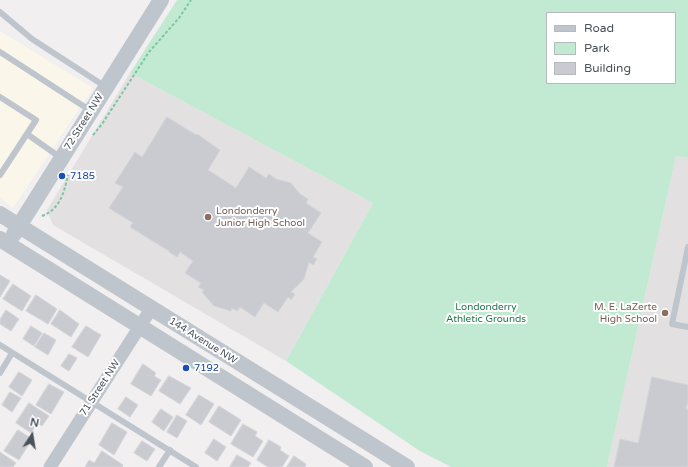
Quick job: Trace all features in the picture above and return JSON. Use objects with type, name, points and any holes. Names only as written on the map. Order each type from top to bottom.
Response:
[{"type":"street","name":"72 Street NW","points":[[4,242],[19,226],[65,164],[91,111],[161,0]]},
{"type":"street","name":"144 Avenue NW","points":[[0,214],[407,467]]},
{"type":"street","points":[[4,242],[365,467]]},
{"type":"street","name":"71 Street NW","points":[[50,467],[151,309]]},
{"type":"lane","points":[[0,12],[32,39],[106,87]]},
{"type":"lane","points":[[0,52],[91,111]]},
{"type":"lane","points":[[0,97],[36,120],[0,175]]},
{"type":"lane","points":[[27,134],[65,164]]},
{"type":"lane","points":[[688,247],[672,324],[688,327]]},
{"type":"lane","points":[[0,345],[196,467]]},
{"type":"lane","points":[[0,373],[12,353]]},
{"type":"lane","points":[[159,467],[170,450]]},
{"type":"path","points":[[91,138],[102,124],[149,52],[179,18],[191,0]]},
{"type":"path","points":[[40,217],[50,213],[57,206],[62,196],[65,164]]},
{"type":"shaded area","points":[[0,31],[93,88],[13,208],[0,198]]},
{"type":"shaded area","name":"Londonderry Junior High School","points":[[130,73],[373,203],[286,361],[53,225],[47,210]]},
{"type":"shaded area","name":"M. E. LaZerte High School","points":[[676,156],[688,158],[688,467],[607,467]]},
{"type":"green space","name":"Londonderry Athletic Grounds","points":[[177,0],[688,0],[688,158],[676,156],[607,467],[451,467],[420,451],[286,361],[373,203],[130,73]]},
{"type":"building","points":[[167,117],[196,135],[197,134],[220,150],[208,170],[236,188],[249,167],[266,178],[269,174],[276,179],[291,183],[300,194],[308,199],[306,203],[321,213],[308,233],[322,242],[313,257],[317,259],[313,265],[309,262],[304,279],[291,292],[295,294],[291,300],[288,297],[278,312],[264,303],[255,317],[240,307],[237,311],[232,308],[231,311],[214,306],[202,292],[204,290],[198,287],[201,283],[185,273],[193,261],[180,252],[177,257],[169,252],[130,227],[133,223],[109,208],[123,187],[115,183],[135,152],[142,157]]},
{"type":"building","points":[[0,275],[10,281],[0,297]]},
{"type":"building","points":[[13,284],[31,296],[22,311],[3,299]]},
{"type":"building","points":[[36,295],[57,309],[48,324],[26,311]]},
{"type":"building","points":[[6,310],[19,319],[11,331],[0,324],[0,320]]},
{"type":"building","points":[[60,310],[79,324],[71,337],[51,324]]},
{"type":"building","points":[[31,326],[42,333],[34,346],[23,339]]},
{"type":"building","points":[[86,326],[101,335],[88,357],[72,347]]},
{"type":"building","points":[[44,333],[56,340],[48,355],[35,347]]},
{"type":"building","points":[[69,354],[77,358],[69,371],[61,366]]},
{"type":"building","points":[[143,364],[156,373],[154,376],[161,380],[151,396],[131,384]]},
{"type":"building","points":[[19,372],[32,380],[22,396],[9,387]]},
{"type":"building","points":[[169,376],[191,388],[180,404],[159,391]]},
{"type":"building","points":[[652,377],[688,385],[688,401],[686,409],[688,409],[688,467],[614,467],[620,439],[638,443]]},
{"type":"building","points":[[49,384],[64,392],[51,414],[36,405]]},
{"type":"building","points":[[10,392],[21,398],[12,412],[2,405]]},
{"type":"building","points":[[199,395],[214,404],[201,425],[186,415]]},
{"type":"building","points":[[126,397],[138,405],[130,417],[118,409]]},
{"type":"building","points":[[29,403],[49,416],[42,426],[37,423],[31,433],[16,423]]},
{"type":"building","points":[[219,406],[241,420],[231,436],[209,422]]},
{"type":"building","points":[[161,409],[173,417],[164,431],[152,422]]},
{"type":"building","points":[[177,415],[187,421],[177,438],[167,432]]},
{"type":"building","points":[[112,423],[127,432],[114,455],[99,445]]},
{"type":"building","points":[[243,424],[257,432],[255,436],[263,441],[253,457],[231,444]]},
{"type":"building","points":[[18,430],[32,439],[19,460],[4,451]]},
{"type":"building","points":[[214,439],[226,447],[217,461],[205,453]]},
{"type":"building","points":[[269,440],[281,447],[280,450],[289,456],[282,467],[268,467],[257,460]]},
{"type":"building","points":[[142,441],[155,449],[147,461],[134,453]]},
{"type":"building","points":[[102,451],[123,465],[122,467],[85,467],[89,460],[94,463]]},
{"type":"building","points":[[0,452],[16,463],[13,467],[0,467]]},
{"type":"building","points":[[237,455],[251,463],[248,467],[230,467]]},
{"type":"building","points":[[294,456],[306,464],[305,467],[287,467]]},
{"type":"place","name":"7185","points":[[62,176]]},
{"type":"place","name":"Londonderry Junior High School","points":[[208,217]]},
{"type":"place","name":"M. E. LaZerte High School","points":[[665,313]]},
{"type":"place","name":"7192","points":[[186,368]]}]
